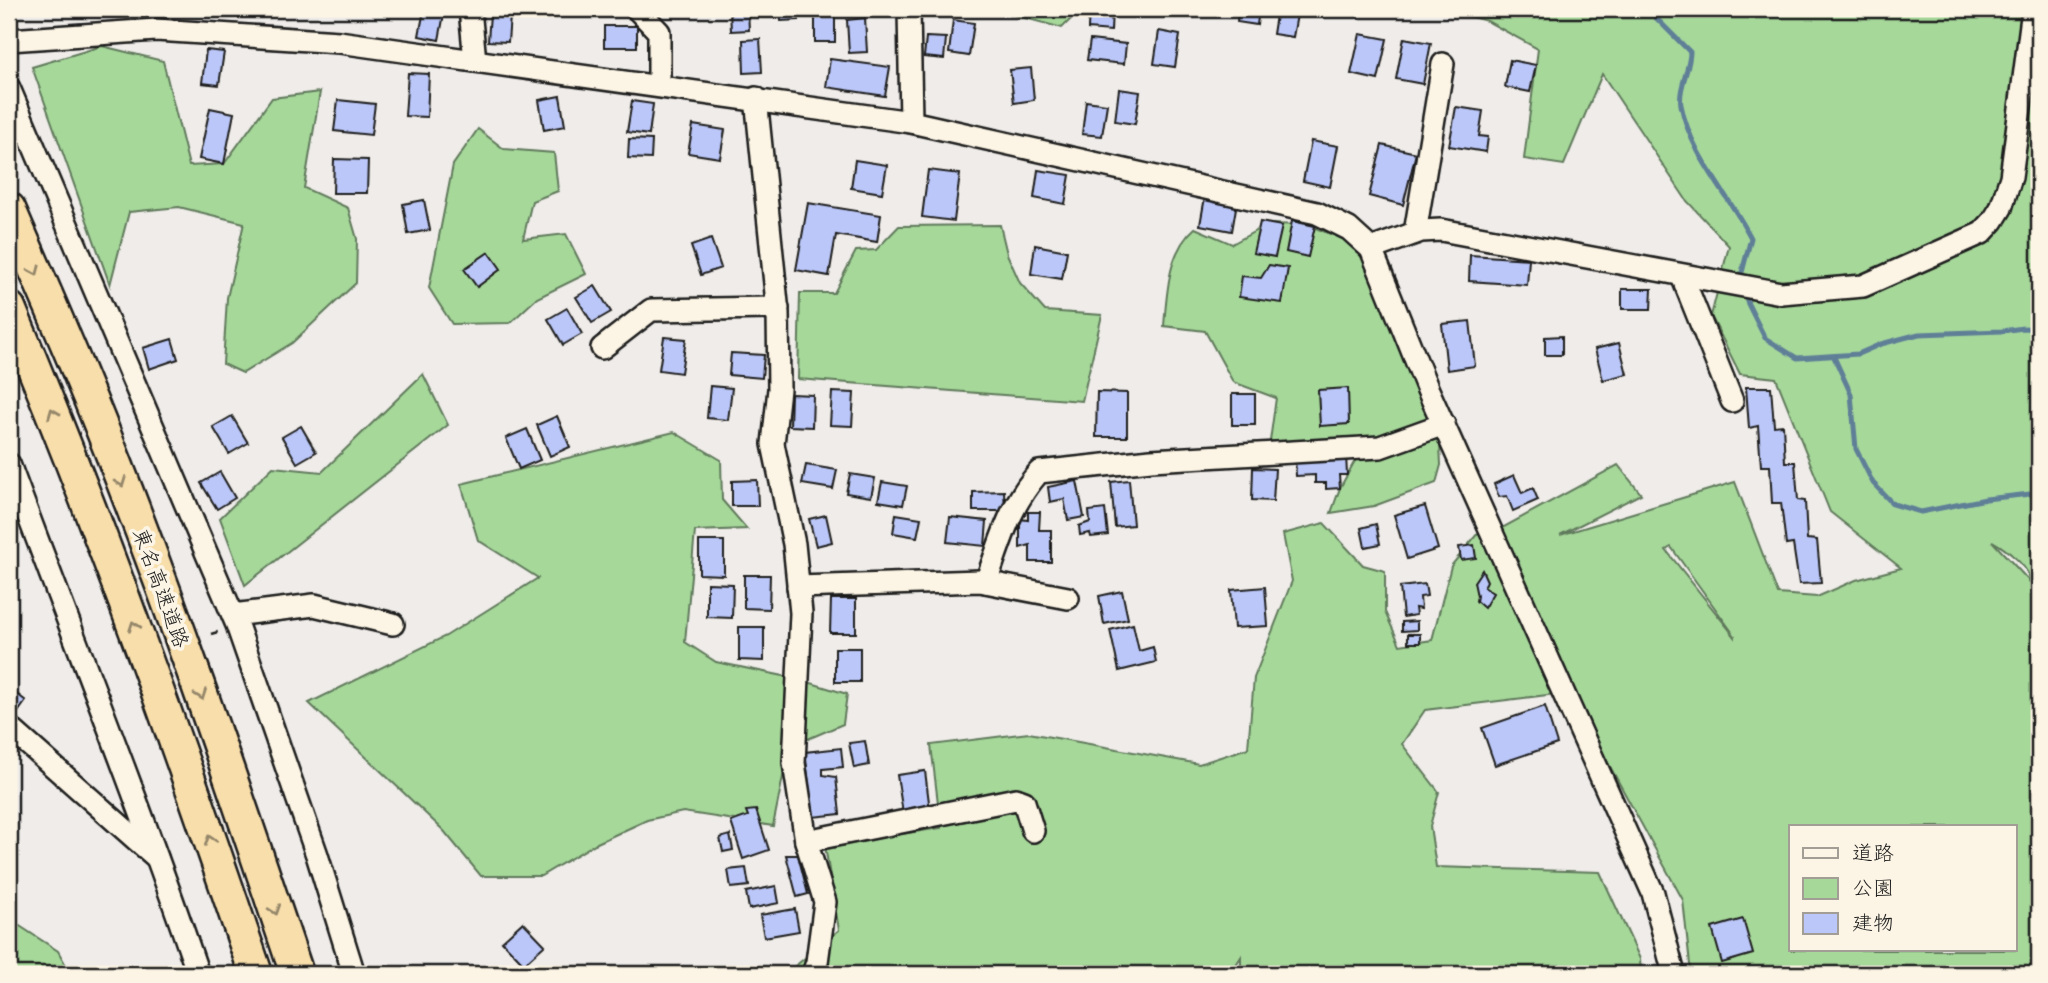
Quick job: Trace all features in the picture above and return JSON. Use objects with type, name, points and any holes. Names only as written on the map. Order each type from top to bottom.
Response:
[{"type":"highway","name":"東名高速道路","points":[[9,209],[90,401],[151,559],[221,750],[297,974]]},
{"type":"highway","name":"東名高速道路","points":[[9,308],[56,420],[116,579],[186,769],[256,974]]},
{"type":"street","points":[[470,9],[475,61]]},
{"type":"street","points":[[636,9],[659,32],[659,86]]},
{"type":"street","points":[[909,9],[911,122]]},
{"type":"street","points":[[1371,249],[1415,233],[1441,230],[1781,292],[1863,286],[1982,233],[1993,221],[2001,208],[2011,177],[2034,9]]},
{"type":"street","points":[[9,40],[156,30],[339,41],[756,98],[911,122],[1317,213],[1349,229],[1371,249],[1444,424],[1653,893],[1674,974]]},
{"type":"street","points":[[1415,233],[1443,64]]},
{"type":"street","points":[[9,88],[233,615],[317,855],[354,974]]},
{"type":"street","points":[[756,98],[778,308],[779,389],[773,444],[794,544],[801,613],[794,763],[806,841],[825,902],[813,974]]},
{"type":"street","points":[[1682,276],[1732,401]]},
{"type":"street","points":[[602,348],[651,310],[778,308]]},
{"type":"street","points":[[986,582],[1008,518],[1021,492],[1039,472],[1152,460],[1380,447],[1444,424]]},
{"type":"street","points":[[9,464],[159,860],[198,974]]},
{"type":"street","points":[[799,587],[986,582],[1068,598]]},
{"type":"street","points":[[233,615],[314,606],[393,624]]},
{"type":"street","points":[[9,727],[159,860]]},
{"type":"street","points":[[806,841],[1016,799],[1024,802],[1034,831]]},
{"type":"green space","points":[[992,9],[1081,9],[1062,28]]},
{"type":"green space","points":[[1441,9],[2039,9],[2039,559],[2035,563],[2039,561],[2039,974],[1691,974],[1683,900],[1542,642],[1564,693],[1425,710],[1402,744],[1439,792],[1430,826],[1436,867],[1600,872],[1640,959],[1641,974],[1241,974],[1241,957],[1230,974],[794,974],[794,967],[839,930],[825,846],[941,828],[931,745],[1029,733],[1199,764],[1248,748],[1254,678],[1292,581],[1283,534],[1324,523],[1363,565],[1385,571],[1385,612],[1400,645],[1432,640],[1451,566],[1487,522],[1533,623],[1502,528],[1618,465],[1641,494],[1560,535],[1735,482],[1778,594],[1817,597],[1856,580],[1901,568],[1830,512],[1776,378],[1740,374],[1711,316],[1729,246],[1687,201],[1602,74],[1564,165],[1524,159],[1538,49],[1487,21]],"holes":[[[1992,541],[2026,570],[2030,582]],[[1671,547],[1735,636],[1735,637],[1666,550]]]},
{"type":"green space","points":[[102,46],[163,61],[189,166],[224,164],[272,98],[320,92],[304,188],[348,208],[357,239],[356,283],[292,343],[243,373],[223,364],[227,298],[244,223],[179,207],[129,212],[110,285],[32,67]]},
{"type":"green space","points":[[478,129],[504,149],[554,153],[558,191],[532,201],[523,239],[566,234],[586,274],[537,298],[510,323],[452,324],[429,288],[453,165]]},
{"type":"green space","points":[[1268,224],[1308,225],[1353,243],[1386,282],[1439,426],[1441,465],[1436,483],[1374,506],[1331,513],[1340,488],[1362,448],[1270,441],[1276,398],[1233,382],[1205,331],[1164,326],[1174,260],[1186,237],[1195,228],[1232,244]]},
{"type":"green space","points":[[1000,225],[1007,254],[1020,283],[1045,311],[1102,315],[1082,401],[798,379],[800,293],[834,293],[856,251],[876,250],[899,226]]},
{"type":"green space","points":[[423,374],[448,425],[245,585],[220,518],[273,467],[322,472]]},
{"type":"green space","points":[[674,432],[721,460],[722,500],[747,529],[695,531],[685,642],[716,662],[798,679],[847,694],[843,724],[789,747],[773,826],[683,812],[647,820],[595,844],[541,876],[481,876],[444,831],[309,703],[446,636],[538,578],[478,540],[461,484]]},
{"type":"green space","points":[[9,919],[58,951],[71,974],[9,974]]},
{"type":"building","points":[[118,9],[151,9],[149,17]]},
{"type":"building","points":[[730,9],[748,9],[749,30],[731,31]]},
{"type":"building","points":[[780,9],[798,9],[799,20],[781,21]]},
{"type":"building","points":[[815,9],[835,9],[835,42],[815,42]]},
{"type":"building","points":[[1089,9],[1112,9],[1111,31],[1088,29]]},
{"type":"building","points":[[1120,9],[1140,9],[1139,17],[1119,14]]},
{"type":"building","points":[[1238,9],[1259,9],[1257,25],[1237,22]]},
{"type":"building","points":[[1277,9],[1298,9],[1293,37],[1273,34]]},
{"type":"building","points":[[424,10],[444,14],[439,40],[419,36]]},
{"type":"building","points":[[490,14],[510,16],[508,42],[488,41]]},
{"type":"building","points":[[865,18],[867,52],[849,53],[847,20]]},
{"type":"building","points":[[953,20],[974,23],[969,56],[949,53]]},
{"type":"building","points":[[604,26],[637,26],[637,47],[604,47]]},
{"type":"building","points":[[1159,31],[1180,35],[1175,67],[1154,64]]},
{"type":"building","points":[[1360,34],[1387,39],[1378,80],[1351,74]]},
{"type":"building","points":[[926,37],[946,38],[944,59],[924,57]]},
{"type":"building","points":[[1404,38],[1431,43],[1423,84],[1396,79]]},
{"type":"building","points":[[760,39],[762,72],[744,73],[743,40]]},
{"type":"building","points":[[1090,40],[1126,44],[1124,64],[1087,60]]},
{"type":"building","points":[[206,50],[224,52],[219,85],[202,83]]},
{"type":"building","points":[[830,59],[890,67],[885,96],[826,87]]},
{"type":"building","points":[[1510,60],[1536,65],[1530,92],[1505,87]]},
{"type":"building","points":[[1031,68],[1034,100],[1014,103],[1010,70]]},
{"type":"building","points":[[408,73],[429,74],[427,117],[405,116]]},
{"type":"building","points":[[1119,89],[1140,92],[1135,124],[1115,121]]},
{"type":"building","points":[[560,96],[565,126],[544,130],[539,100]]},
{"type":"building","points":[[338,100],[375,104],[371,135],[334,131]]},
{"type":"building","points":[[632,101],[653,104],[649,135],[627,132]]},
{"type":"building","points":[[1086,101],[1107,104],[1102,136],[1082,134]]},
{"type":"building","points":[[1456,107],[1483,111],[1479,136],[1488,137],[1486,152],[1449,146]]},
{"type":"building","points":[[210,108],[234,113],[224,164],[199,159]]},
{"type":"building","points":[[693,125],[725,130],[720,158],[688,153]]},
{"type":"building","points":[[629,139],[652,140],[651,159],[628,158]]},
{"type":"building","points":[[1311,141],[1338,146],[1330,187],[1303,181]]},
{"type":"building","points":[[1382,145],[1416,153],[1403,205],[1369,196]]},
{"type":"building","points":[[334,159],[368,160],[367,193],[333,193]]},
{"type":"building","points":[[855,160],[887,165],[882,193],[851,188]]},
{"type":"building","points":[[928,170],[960,174],[954,221],[922,217]]},
{"type":"building","points":[[1038,170],[1070,175],[1065,204],[1034,198]]},
{"type":"building","points":[[1205,197],[1237,202],[1232,231],[1200,225]]},
{"type":"building","points":[[424,200],[430,230],[408,234],[403,204]]},
{"type":"building","points":[[808,203],[881,215],[877,242],[836,235],[829,276],[796,270]]},
{"type":"building","points":[[1292,221],[1315,226],[1308,257],[1286,252]]},
{"type":"building","points":[[1260,222],[1282,226],[1275,257],[1253,253]]},
{"type":"building","points":[[711,239],[721,268],[701,275],[691,246]]},
{"type":"building","points":[[1035,245],[1067,251],[1062,279],[1031,274]]},
{"type":"building","points":[[489,252],[501,269],[477,287],[464,269]]},
{"type":"building","points":[[1470,255],[1529,259],[1527,285],[1469,281]]},
{"type":"building","points":[[1269,265],[1288,268],[1282,303],[1239,297],[1242,276],[1261,278]]},
{"type":"building","points":[[595,286],[611,312],[592,323],[576,297]]},
{"type":"building","points":[[1622,289],[1652,289],[1651,309],[1622,309]]},
{"type":"building","points":[[567,308],[582,334],[563,345],[548,319]]},
{"type":"building","points":[[1470,321],[1475,366],[1447,370],[1442,324]]},
{"type":"building","points":[[1562,336],[1562,355],[1545,355],[1545,337]]},
{"type":"building","points":[[664,337],[686,339],[681,373],[659,370]]},
{"type":"building","points":[[172,339],[178,359],[149,369],[143,348]]},
{"type":"building","points":[[1619,343],[1627,374],[1603,380],[1595,349]]},
{"type":"building","points":[[731,353],[764,355],[762,378],[729,375]]},
{"type":"building","points":[[710,386],[732,388],[728,420],[707,418]]},
{"type":"building","points":[[1746,387],[1771,387],[1774,426],[1783,425],[1785,462],[1795,462],[1798,500],[1805,501],[1807,539],[1817,540],[1821,583],[1799,584],[1793,544],[1786,545],[1781,503],[1772,503],[1770,466],[1761,466],[1758,426],[1749,428]]},
{"type":"building","points":[[1348,388],[1349,424],[1320,426],[1318,390]]},
{"type":"building","points":[[832,392],[854,393],[852,426],[830,425]]},
{"type":"building","points":[[1097,392],[1127,393],[1127,437],[1096,437]]},
{"type":"building","points":[[791,394],[813,395],[812,427],[790,426]]},
{"type":"building","points":[[1232,394],[1255,394],[1255,425],[1232,425]]},
{"type":"building","points":[[232,416],[248,443],[229,454],[213,427]]},
{"type":"building","points":[[557,416],[570,447],[550,456],[537,425]]},
{"type":"building","points":[[301,426],[316,452],[297,463],[282,437]]},
{"type":"building","points":[[527,429],[540,460],[519,469],[506,438]]},
{"type":"building","points":[[1346,455],[1347,475],[1339,475],[1340,488],[1326,489],[1326,483],[1315,483],[1315,475],[1296,476],[1295,456]]},
{"type":"building","points":[[806,465],[837,470],[833,489],[802,484]]},
{"type":"building","points":[[1253,468],[1275,469],[1273,501],[1252,500]]},
{"type":"building","points":[[220,472],[235,498],[217,509],[201,483]]},
{"type":"building","points":[[850,474],[875,478],[871,497],[846,493]]},
{"type":"building","points":[[1514,475],[1522,493],[1533,488],[1538,500],[1513,511],[1507,496],[1499,497],[1494,484]]},
{"type":"building","points":[[757,480],[758,506],[732,506],[732,481]]},
{"type":"building","points":[[1129,480],[1133,525],[1115,527],[1111,482]]},
{"type":"building","points":[[1077,481],[1084,517],[1068,520],[1064,499],[1050,502],[1048,487]]},
{"type":"building","points":[[882,482],[907,486],[903,505],[878,501]]},
{"type":"building","points":[[1004,491],[1005,511],[973,511],[973,492]]},
{"type":"building","points":[[1425,506],[1438,549],[1407,559],[1394,515]]},
{"type":"building","points":[[1105,509],[1108,535],[1080,535],[1079,526],[1090,522],[1089,511]]},
{"type":"building","points":[[1028,512],[1040,512],[1039,530],[1051,530],[1051,562],[1030,562],[1030,545],[1020,548],[1020,519],[1028,520]]},
{"type":"building","points":[[896,514],[921,518],[917,537],[893,533]]},
{"type":"building","points":[[826,515],[832,542],[816,546],[809,519]]},
{"type":"building","points":[[950,517],[987,521],[985,546],[947,542]]},
{"type":"building","points":[[1376,524],[1380,544],[1365,547],[1361,528]]},
{"type":"building","points":[[699,541],[724,541],[724,575],[699,574]]},
{"type":"building","points":[[1474,545],[1476,558],[1461,560],[1459,547]]},
{"type":"building","points":[[1482,570],[1487,581],[1484,587],[1493,593],[1484,608],[1476,601],[1474,582]]},
{"type":"building","points":[[744,575],[770,575],[769,609],[744,608]]},
{"type":"building","points":[[707,583],[733,584],[732,618],[707,617]]},
{"type":"building","points":[[1425,584],[1427,596],[1420,597],[1421,609],[1415,608],[1416,615],[1403,617],[1400,587]]},
{"type":"building","points":[[1265,587],[1268,626],[1234,628],[1231,590]]},
{"type":"building","points":[[1122,591],[1128,619],[1104,624],[1099,596]]},
{"type":"building","points":[[831,599],[856,599],[856,633],[830,633]]},
{"type":"building","points":[[1417,621],[1417,630],[1402,631],[1402,622]]},
{"type":"building","points":[[1133,624],[1139,651],[1153,647],[1156,662],[1119,671],[1110,630]]},
{"type":"building","points":[[739,627],[764,627],[764,661],[739,660]]},
{"type":"building","points":[[1408,634],[1420,634],[1420,643],[1408,643]]},
{"type":"building","points":[[835,648],[860,648],[860,682],[835,682]]},
{"type":"building","points":[[9,688],[26,701],[11,722],[9,720]]},
{"type":"building","points":[[1545,706],[1557,744],[1495,765],[1482,728]]},
{"type":"building","points":[[865,741],[869,765],[854,768],[849,743]]},
{"type":"building","points":[[841,748],[843,767],[823,769],[823,775],[836,777],[840,814],[813,817],[805,752]]},
{"type":"building","points":[[925,771],[930,810],[903,813],[897,775]]},
{"type":"building","points":[[756,810],[769,850],[743,859],[731,822],[748,816],[746,811]]},
{"type":"building","points":[[730,835],[733,850],[723,852],[720,838]]},
{"type":"building","points":[[786,855],[798,855],[808,894],[797,897]]},
{"type":"building","points":[[746,868],[749,886],[731,888],[728,870]]},
{"type":"building","points":[[776,886],[779,903],[749,909],[746,892]]},
{"type":"building","points":[[795,909],[799,931],[764,937],[760,915]]},
{"type":"building","points":[[1743,919],[1753,954],[1722,963],[1712,928]]},
{"type":"building","points":[[523,922],[545,945],[524,964],[502,941]]},
{"type":"waterway","points":[[1650,9],[1690,52],[1681,92],[1681,105],[1701,158],[1751,238],[1742,280]]},
{"type":"waterway","points":[[1745,293],[1765,338],[1797,358],[1858,354],[1881,344],[1919,334],[2039,329]]},
{"type":"waterway","points":[[1834,357],[1851,394],[1856,449],[1873,483],[1893,504],[1921,512],[1986,499],[2039,493]]}]
